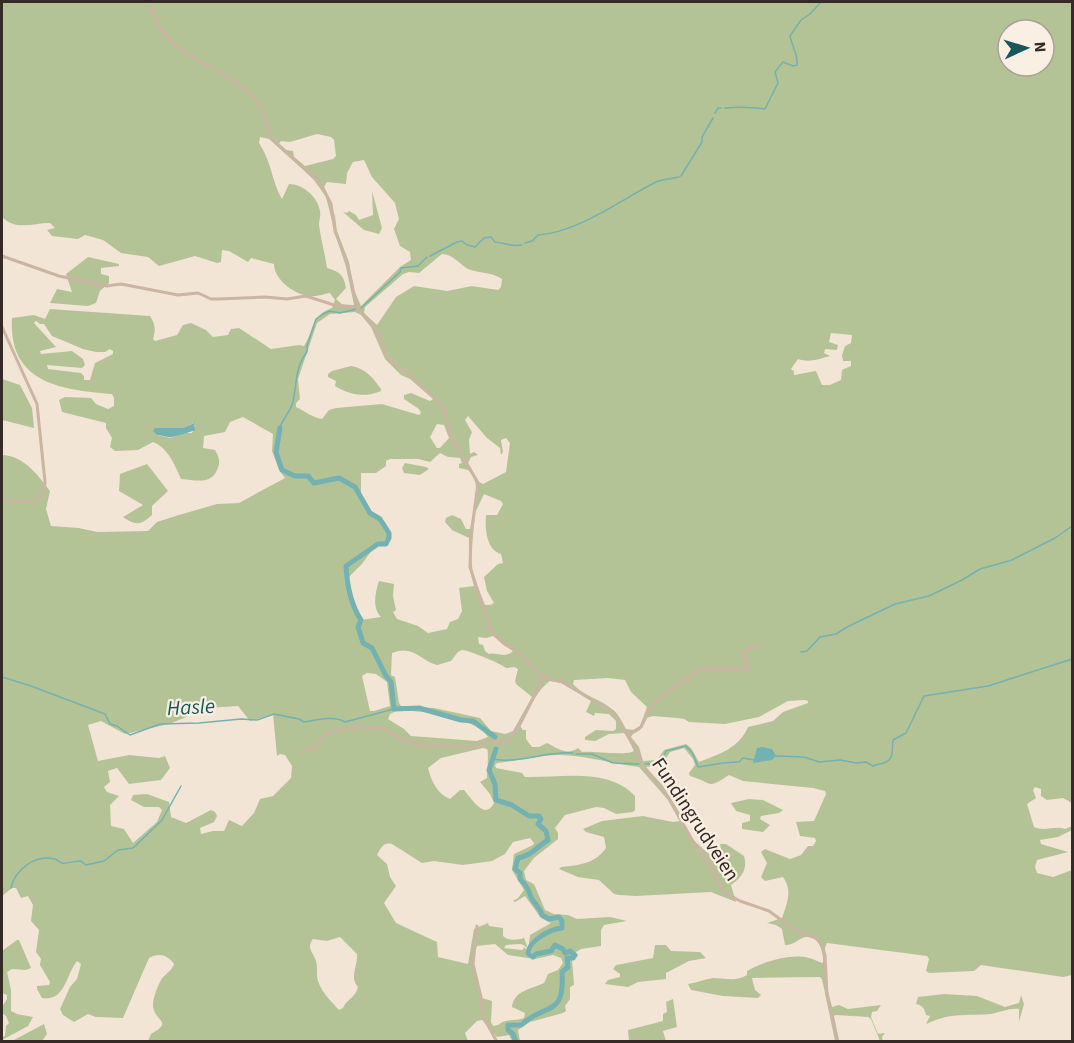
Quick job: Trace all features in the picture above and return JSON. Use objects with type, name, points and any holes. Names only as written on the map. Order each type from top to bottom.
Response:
[{"type":"street","name":"Fundingrudveien","points":[[150,2],[158,25],[183,52],[228,77],[254,97],[262,110],[273,141],[311,174],[323,188],[331,204],[335,231],[345,256],[357,307],[376,331],[388,359],[406,372],[444,407],[453,441],[478,483],[471,536],[471,567],[489,627],[498,639],[519,653],[544,677],[562,682],[610,709],[638,751],[644,767],[668,797],[695,845],[711,866],[724,892],[740,901],[769,911],[800,933],[816,938],[825,955],[827,995],[838,1041]]},
{"type":"street","points":[[2,256],[58,276],[107,286],[121,284],[178,295],[198,293],[211,299],[242,297],[288,299],[306,296],[334,305],[357,307]]},
{"type":"street","points":[[2,327],[37,404],[45,482],[43,493],[38,499],[28,502],[2,501]]},
{"type":"street","points":[[628,735],[638,730],[650,709],[668,691],[702,669],[748,669],[745,651],[760,645]]},
{"type":"street","points":[[300,752],[317,748],[323,737],[330,732],[354,727],[383,729],[404,740],[423,745],[450,744],[473,747],[511,739],[544,677]]},
{"type":"street","points":[[477,926],[473,964],[483,1016],[497,1041]]},
{"type":"green space","points":[[2,2],[1072,2],[1072,803],[1063,798],[1047,800],[1041,796],[1041,789],[1035,787],[1033,790],[1036,798],[1027,804],[1034,827],[1065,829],[1072,826],[1072,830],[1058,837],[1040,840],[1041,844],[1068,852],[1037,860],[1035,867],[1037,873],[1053,877],[1072,870],[1072,975],[1063,977],[981,965],[974,971],[929,973],[926,971],[929,959],[927,956],[827,943],[825,948],[827,987],[832,1007],[839,1005],[848,1009],[881,1005],[877,1011],[872,1012],[871,1017],[878,1034],[885,1033],[882,1037],[883,1042],[880,1041],[868,1017],[836,1015],[834,1016],[839,1041],[835,1041],[820,977],[752,978],[755,990],[761,995],[758,998],[723,996],[691,990],[688,984],[713,978],[739,978],[747,975],[747,971],[753,968],[777,959],[802,957],[823,963],[822,950],[815,939],[804,937],[785,945],[782,929],[767,923],[782,918],[787,902],[788,887],[783,877],[765,881],[761,877],[767,863],[761,852],[765,849],[790,859],[801,855],[808,846],[813,846],[815,838],[800,836],[796,822],[814,821],[826,794],[825,791],[813,788],[743,781],[729,775],[710,784],[690,776],[689,773],[695,765],[684,748],[670,752],[664,762],[658,765],[646,767],[663,786],[684,817],[679,820],[668,800],[639,767],[562,755],[495,765],[496,768],[522,773],[525,777],[598,778],[624,787],[635,796],[633,812],[616,814],[596,807],[565,815],[555,828],[558,839],[534,858],[524,871],[526,880],[534,884],[545,910],[577,919],[610,917],[627,921],[604,925],[601,930],[601,946],[581,949],[574,953],[572,960],[574,985],[570,987],[570,999],[565,1006],[566,1011],[530,1022],[518,1030],[520,1041],[512,1041],[509,1035],[497,1037],[482,1020],[477,1021],[465,1033],[468,1041],[148,1041],[151,1034],[158,1030],[162,1023],[154,1010],[155,993],[161,979],[174,964],[169,958],[160,955],[149,958],[123,1018],[96,1017],[88,1014],[74,1022],[63,1015],[60,1009],[70,987],[77,979],[81,964],[77,961],[56,996],[42,998],[37,986],[49,985],[50,982],[40,965],[41,959],[36,952],[39,930],[31,921],[33,905],[28,896],[21,898],[16,888],[12,888],[2,896],[2,455],[17,458],[23,462],[50,491],[46,509],[51,526],[97,532],[148,531],[157,522],[179,515],[217,504],[239,503],[285,478],[279,470],[272,451],[273,434],[243,417],[230,422],[225,432],[204,436],[203,448],[215,450],[219,462],[214,475],[207,480],[181,479],[167,453],[153,442],[138,450],[115,451],[110,447],[112,438],[106,428],[106,423],[62,412],[59,400],[65,397],[91,398],[96,404],[108,409],[114,406],[112,394],[74,390],[41,379],[28,370],[19,357],[13,340],[12,318],[34,315],[45,319],[50,309],[150,316],[155,341],[177,335],[183,325],[191,323],[206,330],[213,337],[228,335],[231,329],[239,328],[271,349],[304,346],[316,319],[332,308],[335,300],[330,293],[313,296],[299,293],[282,281],[274,264],[251,258],[248,262],[229,251],[222,250],[221,262],[217,263],[195,256],[159,266],[148,257],[121,253],[103,240],[85,235],[78,239],[52,236],[47,230],[55,228],[50,223],[19,225],[2,217]],"holes":[[[317,134],[331,137],[334,140],[336,156],[333,159],[305,166],[294,157],[293,151],[286,150],[279,144],[281,141],[290,142]],[[260,137],[269,139],[300,167],[314,180],[326,197],[354,305],[343,305],[336,299],[346,288],[343,277],[327,268],[319,225],[319,206],[313,196],[304,189],[289,184],[282,199],[259,143]],[[364,160],[372,177],[395,203],[399,219],[394,229],[400,246],[410,252],[411,260],[400,267],[361,306],[354,290],[349,262],[324,187],[327,182],[346,184],[347,173],[353,162]],[[442,254],[446,254],[468,269],[502,279],[498,290],[472,286],[447,291],[414,286],[396,297],[377,325],[364,313],[365,307],[403,274],[419,273]],[[355,312],[361,315],[371,327],[385,359],[401,375],[410,379],[433,399],[430,401],[411,393],[404,395],[404,399],[419,409],[421,413],[419,415],[382,404],[336,408],[329,410],[322,419],[296,407],[300,399],[298,379],[317,323],[330,314]],[[36,321],[44,324],[52,336],[96,352],[105,352],[110,349],[113,354],[95,363],[90,380],[84,380],[81,373],[48,369],[47,365],[82,368],[85,365],[83,359],[72,351],[41,354],[40,351],[56,347],[34,323]],[[831,333],[852,335],[851,343],[845,346],[842,355],[843,361],[851,361],[851,366],[842,370],[841,380],[830,385],[822,385],[816,371],[794,375],[791,369],[798,359],[810,361],[830,356],[824,353],[825,349],[837,350],[838,345],[829,342]],[[468,416],[487,438],[500,448],[501,455],[503,452],[501,440],[506,438],[510,443],[506,472],[483,484],[479,482],[468,463],[471,457],[478,455],[474,452],[470,454],[469,440],[472,432],[465,420]],[[193,423],[195,426],[192,433],[182,433],[171,438],[157,435],[155,428],[185,428]],[[437,424],[444,425],[449,438],[440,448],[437,448],[430,437]],[[440,453],[448,457],[460,458],[462,463],[459,464],[459,468],[468,470],[473,476],[476,498],[470,529],[466,529],[461,519],[452,515],[446,518],[445,522],[452,530],[469,538],[469,567],[474,586],[459,588],[462,611],[458,619],[450,622],[447,629],[428,633],[418,626],[397,619],[393,612],[396,610],[393,596],[394,584],[379,581],[375,605],[381,617],[361,620],[356,612],[347,580],[371,552],[377,546],[386,544],[389,538],[389,533],[380,519],[370,513],[361,499],[361,473],[376,473],[386,466],[386,461],[418,459],[430,462]],[[484,494],[503,504],[497,515],[486,515],[489,543],[501,554],[503,563],[498,564],[484,577],[487,591],[494,603],[485,605],[473,575],[471,556],[475,513]],[[493,636],[513,651],[504,655],[489,654],[483,645],[479,644],[478,637]],[[462,650],[506,668],[518,669],[516,684],[532,697],[513,731],[505,734],[491,731],[480,718],[434,708],[401,706],[395,677],[391,675],[392,653],[411,652],[437,665],[451,661]],[[367,673],[376,674],[387,682],[390,706],[370,711],[362,676]],[[608,678],[625,680],[631,692],[647,707],[640,726],[634,730],[626,729],[614,711],[573,684],[574,680]],[[550,681],[562,683],[591,701],[586,712],[594,716],[595,713],[609,714],[616,721],[616,729],[613,731],[596,730],[585,737],[585,740],[595,741],[609,734],[625,733],[634,751],[625,753],[582,752],[578,748],[566,751],[547,743],[539,747],[532,747],[526,739],[526,730],[520,726],[541,690]],[[788,701],[808,701],[808,703],[783,712],[773,721],[748,727],[734,745],[699,762],[686,744],[664,750],[657,760],[643,761],[639,747],[631,737],[640,730],[646,718],[653,716],[684,719],[689,722],[725,724],[759,717]],[[238,706],[250,721],[273,714],[277,756],[285,755],[292,766],[291,778],[273,796],[260,799],[254,813],[242,826],[229,820],[224,831],[201,834],[200,828],[214,822],[217,816],[215,812],[211,810],[186,823],[171,817],[169,802],[147,794],[133,795],[131,800],[144,807],[159,807],[162,810],[157,822],[133,843],[124,829],[111,826],[110,805],[119,796],[107,792],[104,787],[110,782],[108,771],[117,768],[129,784],[161,780],[170,768],[165,756],[159,758],[129,755],[98,761],[88,725],[101,721],[125,734],[169,724],[209,708]],[[396,711],[406,711],[432,713],[460,719],[472,724],[488,737],[477,741],[411,736],[388,719],[390,714]],[[487,749],[487,778],[480,782],[494,803],[487,810],[483,809],[464,790],[460,790],[450,799],[445,797],[435,786],[428,768],[441,758]],[[530,838],[534,843],[514,854],[512,870],[524,890],[513,901],[525,896],[541,918],[551,923],[530,935],[530,950],[533,954],[527,953],[525,947],[522,950],[504,948],[506,945],[527,946],[524,938],[507,939],[503,936],[503,928],[489,926],[488,923],[474,929],[468,964],[438,957],[437,942],[396,923],[384,903],[396,886],[390,877],[387,864],[377,855],[386,844],[392,844],[422,863],[434,861],[463,865],[492,861],[505,854],[513,842]],[[340,937],[357,954],[354,979],[358,987],[353,996],[339,1010],[327,997],[317,979],[316,961],[310,948],[313,939],[327,941]],[[495,944],[508,955],[535,959],[553,955],[561,958],[563,963],[558,970],[548,974],[544,983],[524,991],[513,1001],[512,1007],[525,1013],[524,1018],[493,1026],[491,1022],[492,1001],[482,998],[474,958],[477,946]]]},
{"type":"green space","points":[[372,191],[382,228],[379,234],[364,230],[343,212],[349,211],[359,220],[373,215]]},
{"type":"green space","points":[[88,257],[119,264],[119,266],[101,268],[101,274],[109,276],[109,283],[100,291],[96,303],[88,306],[50,303],[57,289],[72,292],[66,274]]},
{"type":"green space","points":[[351,366],[369,374],[381,391],[357,394],[346,392],[335,386],[336,381],[328,377],[328,374]]},
{"type":"green space","points":[[2,379],[20,385],[32,408],[34,428],[2,420]]},
{"type":"green space","points":[[405,463],[429,469],[420,475],[404,473],[402,468]]},
{"type":"green space","points":[[147,464],[168,491],[152,506],[152,515],[141,523],[134,523],[123,517],[143,505],[119,491],[120,474]]},
{"type":"green space","points":[[749,799],[763,800],[783,810],[779,813],[761,816],[760,819],[770,825],[763,832],[742,829],[742,823],[750,821],[750,815],[736,811],[731,803]]},
{"type":"green space","points":[[643,816],[673,822],[680,821],[695,841],[713,857],[722,855],[720,844],[726,844],[744,856],[743,872],[731,885],[736,902],[711,892],[619,895],[614,894],[599,880],[578,877],[559,869],[592,861],[606,848],[604,837],[583,829],[602,821]]},
{"type":"green space","points":[[17,940],[31,968],[12,969],[7,972],[11,990],[11,1011],[33,1017],[28,1026],[2,1040],[9,1023],[2,1013],[7,995],[2,993],[2,951]]},
{"type":"green space","points":[[655,945],[666,945],[671,951],[700,952],[706,958],[689,961],[666,973],[666,979],[638,982],[628,987],[605,984],[608,980],[620,977],[620,974],[613,969],[616,965],[653,958]]},
{"type":"green space","points":[[944,994],[977,996],[1005,1007],[1019,1003],[1021,995],[1024,1004],[1019,1022],[1019,1009],[1015,1009],[991,1014],[951,1016],[926,1024],[930,1016],[926,1015],[920,1005],[916,1004],[918,997]]},
{"type":"green space","points":[[673,999],[677,1027],[663,1031],[666,1041],[629,1041],[628,1030],[663,1021],[663,1014],[667,1012],[666,1002]]},
{"type":"green space","points":[[44,1024],[47,1034],[42,1041],[12,1041]]},
{"type":"water","points":[[194,423],[195,430],[172,437],[157,435],[153,431],[155,428],[184,428]]},
{"type":"water","points":[[757,748],[772,749],[776,756],[772,760],[753,763]]},
{"type":"waterway","points":[[725,108],[765,109],[778,83],[775,72],[783,62],[793,66],[797,65],[790,36],[801,20],[821,2]]},
{"type":"waterway","points":[[715,113],[718,108],[721,108]]},
{"type":"waterway","points":[[681,176],[702,142],[702,137],[713,118]]},
{"type":"waterway","points":[[525,243],[532,241],[538,235],[553,233],[584,222],[656,182],[679,177]]},
{"type":"waterway","points":[[430,256],[457,242],[462,241],[475,247],[484,238],[491,237],[495,242],[522,245]]},
{"type":"waterway","points":[[361,308],[400,272],[401,268],[418,266],[427,257]]},
{"type":"waterway","points":[[280,427],[292,405],[298,369],[307,352],[316,319],[330,311],[340,313],[356,309]]},
{"type":"waterway","name":"Hasle","points":[[280,428],[276,452],[282,470],[295,476],[308,476],[314,483],[339,478],[355,487],[370,513],[380,519],[389,533],[386,544],[378,544],[346,566],[350,594],[361,620],[358,627],[363,643],[372,648],[391,682],[394,709],[419,708],[461,720],[473,721],[495,737]]},
{"type":"waterway","points":[[801,652],[807,651],[820,637],[836,634],[895,604],[929,596],[980,569],[1012,560],[1055,538],[1072,526]]},
{"type":"waterway","points":[[880,764],[891,758],[893,740],[906,733],[924,696],[988,686],[1072,659]]},
{"type":"waterway","name":"Hasle","points":[[2,677],[105,714],[110,724],[130,735],[160,724],[257,720],[274,714],[304,722],[330,718],[345,722],[394,709]]},
{"type":"waterway","points":[[645,764],[662,761],[666,751],[686,746],[693,754],[698,767],[739,762],[743,758],[754,760]]},
{"type":"waterway","name":"Hasle","points":[[496,749],[489,770],[495,784],[496,800],[512,805],[529,816],[539,816],[541,819],[538,824],[546,831],[548,840],[531,853],[518,858],[515,869],[520,873],[520,879],[542,915],[549,919],[559,917],[562,921],[562,928],[552,930],[536,940],[528,953],[533,957],[536,954],[551,951],[555,945],[563,949],[565,953],[570,951],[575,955],[573,958],[567,958],[568,967],[562,972],[562,987],[557,1003],[521,1025],[508,1025],[508,1030],[513,1034],[516,1042]]},
{"type":"waterway","points":[[492,759],[512,760],[573,753]]},
{"type":"waterway","points":[[576,754],[592,754],[613,763],[639,764]]},
{"type":"waterway","points":[[776,756],[804,757],[819,762],[840,760],[866,762],[873,766],[879,764]]},
{"type":"waterway","points":[[11,888],[21,870],[33,861],[47,858],[61,863],[81,861],[86,865],[104,861],[118,850],[133,848],[162,820],[181,786]]}]
